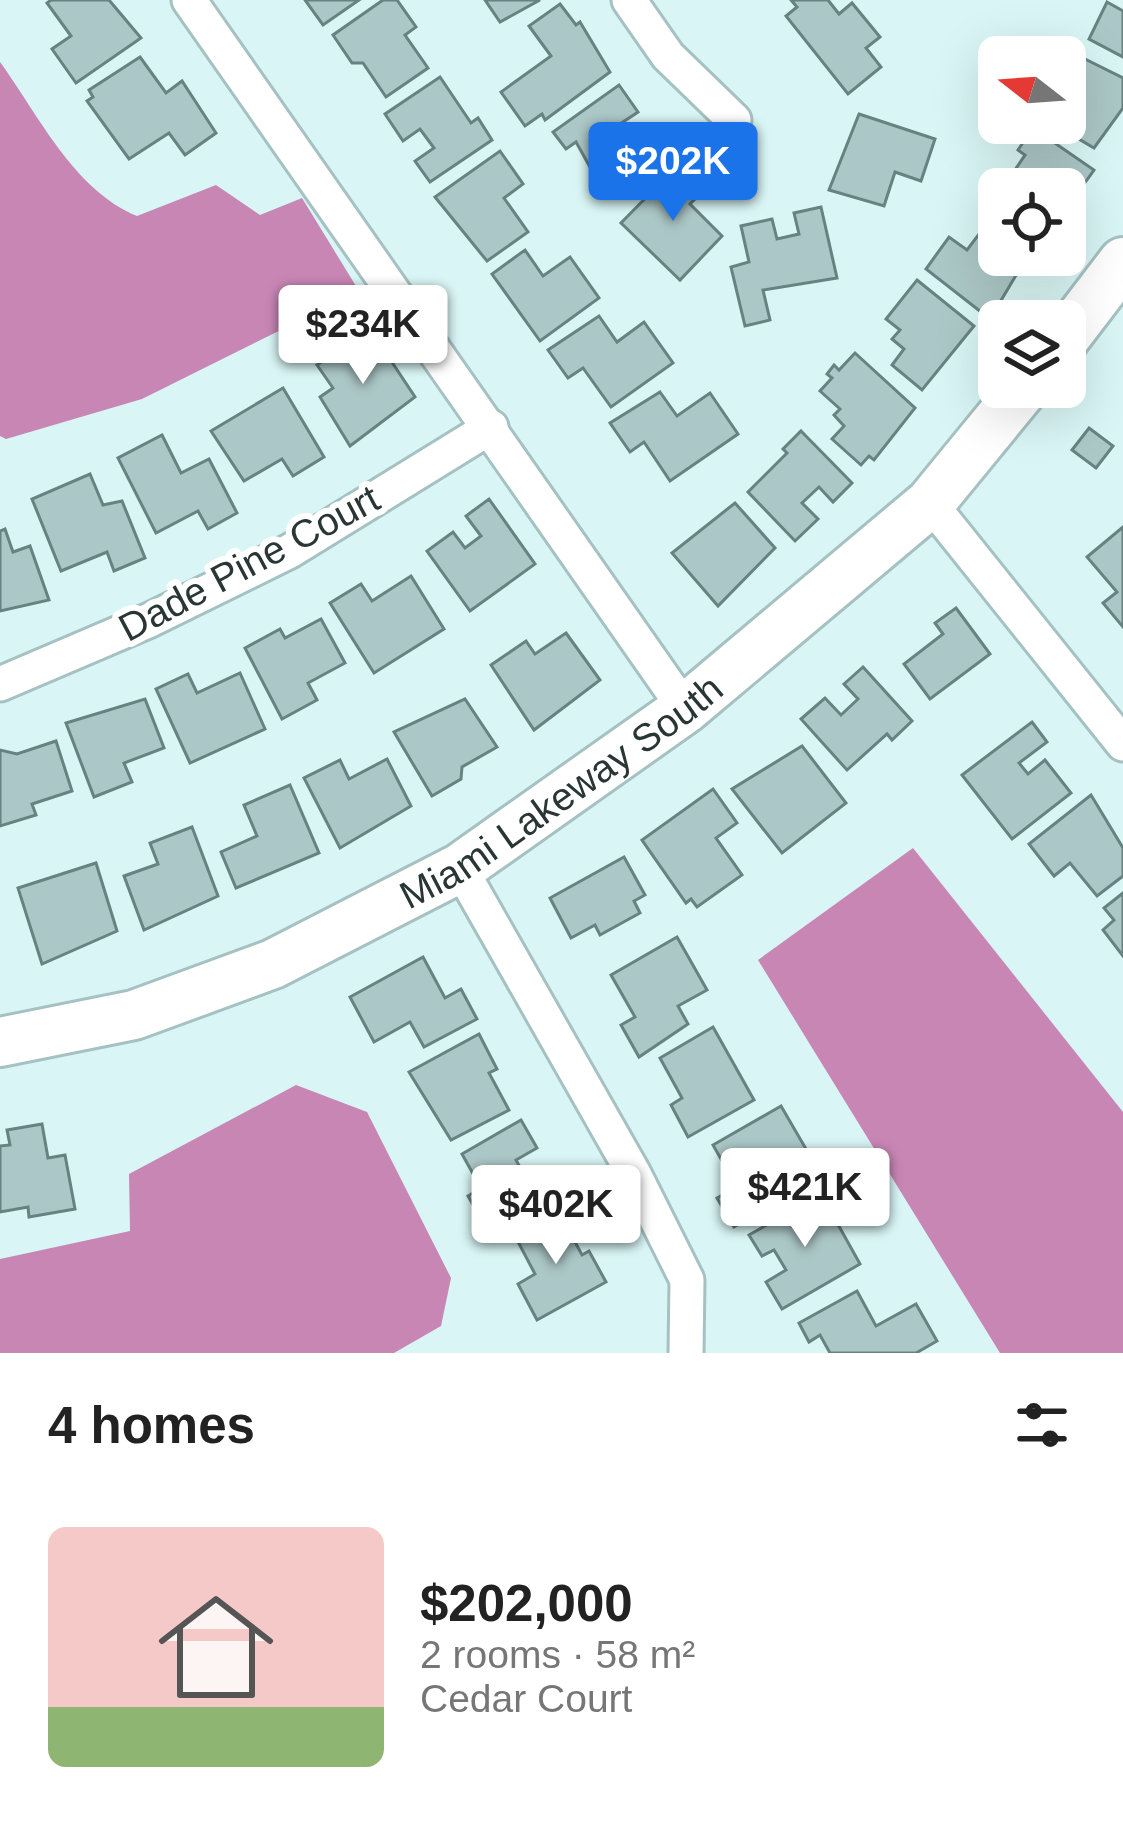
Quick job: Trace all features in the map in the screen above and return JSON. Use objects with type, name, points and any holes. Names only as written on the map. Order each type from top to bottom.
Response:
[{"type":"street","points":[[189,0],[685,709]]},
{"type":"street","points":[[629,0],[668,56],[734,120]]},
{"type":"street","points":[[1086,314],[1119,276]]},
{"type":"street","name":"Miami Lakeway South","points":[[0,1042],[134,1015],[273,964],[460,868],[685,709],[930,503],[1008,408]]},
{"type":"street","name":"Dade Pine Court","points":[[0,684],[150,620],[290,550],[490,427]]},
{"type":"street","points":[[930,503],[1123,744]]},
{"type":"street","points":[[460,868],[688,1280],[686,1353]]},
{"type":"shaded area","points":[[0,62],[76,170],[115,204],[137,216],[216,185],[260,215],[302,198],[359,291],[142,399],[6,439],[0,436]]},
{"type":"shaded area","points":[[913,848],[1123,1112],[1123,1353],[1000,1353],[758,960]]},
{"type":"shaded area","points":[[296,1085],[367,1112],[451,1278],[441,1326],[394,1353],[0,1353],[0,1259],[130,1231],[129,1174]]},
{"type":"building","points":[[109,0],[141,38],[76,83],[52,49],[71,36],[47,3]]},
{"type":"building","points":[[305,0],[359,0],[323,25]]},
{"type":"building","points":[[383,0],[397,0],[416,27],[405,35],[428,68],[386,97],[363,63],[352,63],[333,35]]},
{"type":"building","points":[[485,0],[540,0],[500,22]]},
{"type":"building","points":[[791,0],[828,0],[839,14],[852,3],[880,37],[866,48],[881,67],[848,94],[786,16],[797,7]]},
{"type":"building","points":[[1107,2],[1123,11],[1123,57],[1089,39]]},
{"type":"building","points":[[560,4],[576,25],[580,22],[610,72],[545,120],[542,114],[525,126],[501,92],[551,56],[529,26]]},
{"type":"building","points":[[140,57],[166,93],[182,81],[216,133],[185,155],[169,133],[129,159],[87,101],[93,97],[89,90]]},
{"type":"building","points":[[1086,60],[1123,78],[1123,108],[1094,148],[1086,143]]},
{"type":"building","points":[[440,77],[471,123],[478,118],[492,140],[430,182],[415,161],[434,148],[420,129],[403,141],[385,114]]},
{"type":"building","points":[[619,85],[638,112],[620,124],[633,143],[643,136],[658,156],[605,194],[576,142],[566,149],[553,132]]},
{"type":"building","points":[[859,114],[935,139],[921,181],[895,172],[884,206],[829,190]]},
{"type":"building","points":[[1022,144],[1056,144],[1094,170],[1086,181],[1086,168],[1016,168],[1025,155],[1018,150]]},
{"type":"building","points":[[500,151],[523,184],[504,198],[528,232],[487,261],[435,197]]},
{"type":"building","points":[[677,166],[703,191],[690,204],[722,236],[680,280],[621,223]]},
{"type":"building","points":[[821,207],[837,278],[763,290],[770,320],[745,326],[731,267],[749,262],[741,226],[772,219],[777,239],[799,234],[794,213]]},
{"type":"building","points":[[978,235],[978,276],[1016,276],[1001,300],[978,300],[978,310],[926,269],[949,237],[967,250]]},
{"type":"building","points":[[525,250],[543,276],[570,257],[599,298],[540,341],[492,274]]},
{"type":"building","points":[[917,280],[974,326],[922,390],[892,365],[904,349],[892,339],[900,330],[886,319]]},
{"type":"building","points":[[599,316],[617,342],[644,322],[673,363],[611,407],[583,368],[568,378],[548,350]]},
{"type":"building","points":[[370,329],[415,397],[350,446],[320,397],[333,388],[317,365]]},
{"type":"building","points":[[855,353],[915,408],[874,460],[869,456],[861,465],[832,439],[844,426],[834,415],[840,409],[820,391],[832,378],[827,374],[834,365],[839,370]]},
{"type":"building","points":[[283,388],[324,457],[293,476],[282,459],[244,481],[211,431]]},
{"type":"building","points":[[660,392],[677,416],[710,393],[738,434],[670,481],[644,442],[630,452],[610,423]]},
{"type":"building","points":[[1089,428],[1113,446],[1096,468],[1072,450]]},
{"type":"building","points":[[801,431],[852,483],[833,502],[819,487],[802,503],[818,519],[795,541],[748,492],[787,453],[783,449]]},
{"type":"building","points":[[162,435],[181,473],[209,459],[237,513],[208,529],[198,511],[156,533],[118,458]]},
{"type":"building","points":[[90,474],[103,505],[122,501],[145,558],[114,571],[107,552],[61,571],[32,499]]},
{"type":"building","points":[[489,499],[535,564],[470,611],[427,551],[453,532],[465,548],[481,536],[466,516]]},
{"type":"building","points":[[735,503],[775,548],[718,606],[672,553]]},
{"type":"building","points":[[1123,527],[1123,627],[1103,603],[1117,592],[1087,557]]},
{"type":"building","points":[[5,529],[13,552],[30,546],[49,600],[0,611],[0,531]]},
{"type":"building","points":[[411,576],[444,629],[374,673],[330,603],[361,584],[372,601]]},
{"type":"building","points":[[956,608],[990,654],[930,699],[904,664],[943,634],[935,623]]},
{"type":"building","points":[[321,619],[345,663],[308,683],[317,700],[282,719],[245,648],[280,629],[285,638]]},
{"type":"building","points":[[566,633],[600,680],[534,730],[491,665],[526,641],[535,654]]},
{"type":"building","points":[[863,667],[912,721],[892,740],[887,734],[847,770],[801,719],[825,698],[841,715],[858,699],[844,684]]},
{"type":"building","points":[[240,673],[265,729],[190,763],[156,689],[188,674],[197,693]]},
{"type":"building","points":[[145,699],[164,748],[124,763],[132,782],[94,797],[66,723]]},
{"type":"building","points":[[465,699],[497,747],[462,767],[461,779],[432,796],[394,732]]},
{"type":"building","points":[[1032,722],[1047,742],[1019,763],[1028,774],[1045,760],[1071,793],[1012,839],[962,775]]},
{"type":"building","points":[[56,741],[72,791],[32,804],[36,815],[0,826],[0,750],[17,754]]},
{"type":"building","points":[[802,746],[846,803],[782,853],[732,789]]},
{"type":"building","points":[[387,759],[411,806],[340,848],[304,778],[340,760],[349,779]]},
{"type":"building","points":[[290,785],[319,853],[236,888],[221,852],[257,836],[244,805]]},
{"type":"building","points":[[713,789],[737,823],[716,838],[742,875],[697,907],[691,899],[686,903],[642,840]]},
{"type":"building","points":[[1091,795],[1123,848],[1123,876],[1097,896],[1070,863],[1054,876],[1029,844]]},
{"type":"building","points":[[192,827],[218,896],[144,930],[124,876],[158,864],[150,843]]},
{"type":"building","points":[[624,857],[645,895],[634,901],[640,913],[600,935],[595,925],[571,938],[550,898]]},
{"type":"building","points":[[96,863],[117,931],[42,964],[18,888]]},
{"type":"building","points":[[1123,893],[1123,956],[1103,930],[1114,920],[1104,908]]},
{"type":"building","points":[[677,937],[707,990],[678,1006],[688,1024],[639,1057],[621,1025],[635,1017],[611,975]]},
{"type":"building","points":[[423,957],[445,998],[461,989],[477,1019],[424,1047],[410,1022],[374,1042],[350,997]]},
{"type":"building","points":[[713,1027],[754,1100],[688,1137],[671,1105],[682,1098],[660,1058]]},
{"type":"building","points":[[479,1034],[497,1069],[489,1073],[509,1110],[451,1140],[409,1072]]},
{"type":"building","points":[[781,1106],[806,1149],[773,1169],[788,1194],[734,1227],[717,1198],[737,1187],[713,1145]]},
{"type":"building","points":[[521,1120],[537,1148],[516,1160],[527,1180],[540,1173],[552,1196],[502,1222],[495,1209],[480,1217],[468,1196],[481,1188],[462,1154]]},
{"type":"building","points":[[42,1124],[48,1158],[65,1155],[75,1209],[29,1217],[28,1207],[0,1212],[0,1146],[10,1145],[7,1130]]},
{"type":"building","points":[[821,1194],[860,1264],[782,1309],[766,1282],[786,1270],[774,1250],[762,1256],[749,1235]]},
{"type":"building","points":[[559,1212],[582,1255],[589,1251],[606,1282],[537,1320],[518,1284],[535,1274],[515,1236]]},
{"type":"building","points":[[857,1291],[876,1326],[916,1304],[937,1341],[916,1353],[830,1353],[820,1335],[809,1342],[799,1323]]}]
